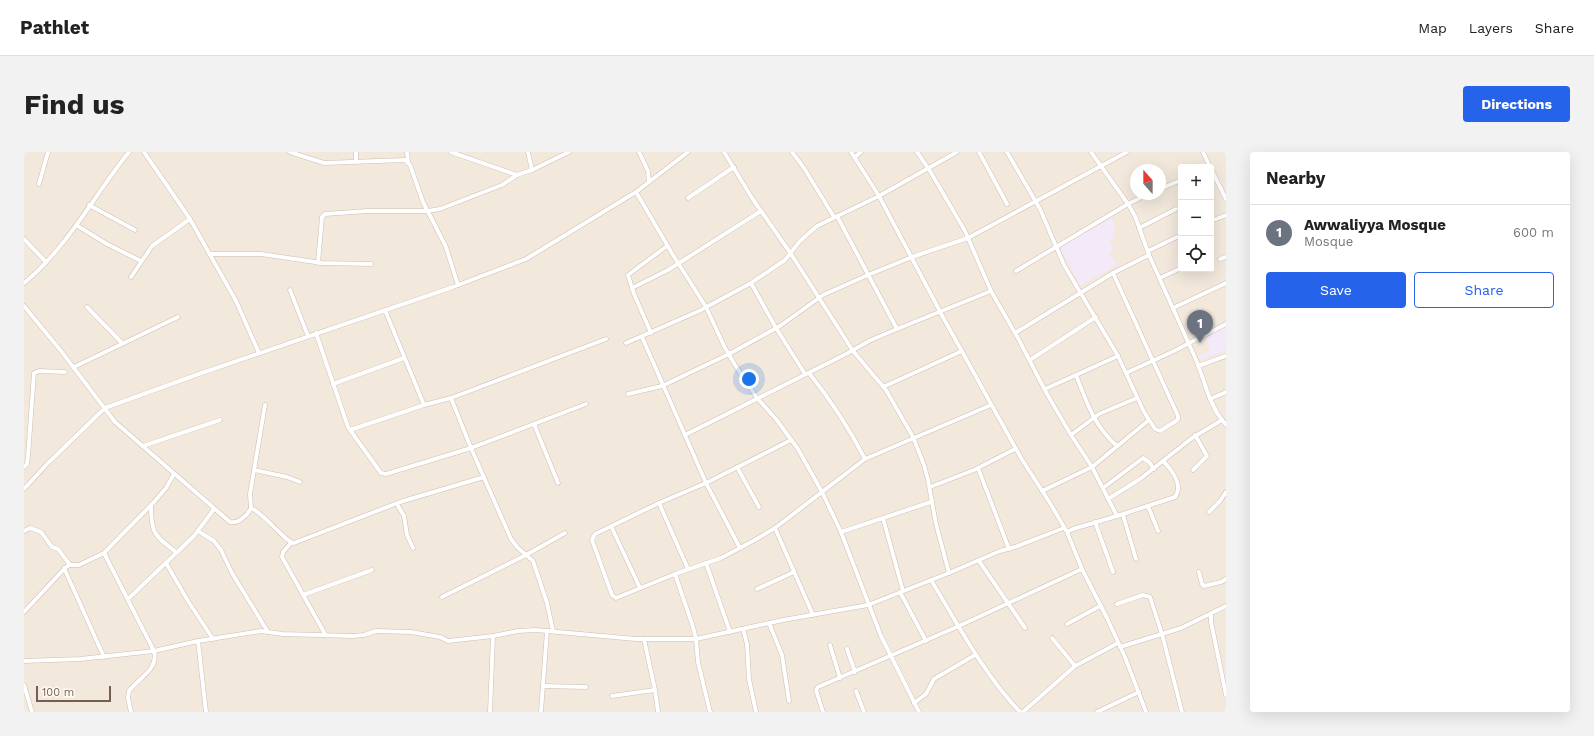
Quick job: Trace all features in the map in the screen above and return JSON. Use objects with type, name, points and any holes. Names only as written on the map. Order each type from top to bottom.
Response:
[{"type":"street","points":[[39,184],[48,152]]},
{"type":"street","points":[[24,283],[60,247],[89,205],[129,152]]},
{"type":"street","points":[[144,152],[190,219],[236,301],[259,353]]},
{"type":"street","points":[[290,152],[299,153],[324,162],[400,159],[408,162]]},
{"type":"street","points":[[356,152],[356,161]]},
{"type":"street","points":[[408,152],[408,162],[421,197],[446,247],[458,285]]},
{"type":"street","points":[[451,152],[458,153],[517,175]]},
{"type":"street","points":[[528,152],[532,170]]},
{"type":"street","points":[[318,262],[322,217],[325,214],[367,211],[428,211],[440,209],[502,185],[517,175],[532,170],[569,152]]},
{"type":"street","points":[[639,152],[648,171],[649,182]]},
{"type":"street","points":[[24,489],[47,464],[105,408],[259,353],[458,285],[526,259],[636,192],[688,152]]},
{"type":"street","points":[[724,152],[761,211],[820,298],[852,351],[883,387],[913,438],[924,465],[930,487],[931,502],[949,574]]},
{"type":"street","points":[[792,152],[836,217],[897,328]]},
{"type":"street","points":[[851,152],[879,196],[1015,449],[1065,530],[1118,643],[1146,712]]},
{"type":"street","points":[[854,157],[862,152]]},
{"type":"street","points":[[917,152],[928,168],[968,238],[991,291],[1045,389],[1092,467],[1117,516]]},
{"type":"street","points":[[626,344],[706,307],[751,283],[785,260],[812,230],[879,196],[957,152]]},
{"type":"street","points":[[979,152],[1007,204]]},
{"type":"street","points":[[1007,152],[1035,200],[1064,265],[1118,356],[1137,398],[1149,420],[1155,429],[1160,431],[1178,418],[1113,273]]},
{"type":"street","points":[[1091,152],[1128,204],[1198,366],[1210,399],[1226,425]]},
{"type":"street","points":[[628,394],[662,386],[728,354],[776,328],[820,298],[868,275],[912,257],[968,238],[1006,219],[1035,200],[1127,152]]},
{"type":"street","points":[[1203,152],[1208,164]]},
{"type":"street","points":[[688,198],[734,167]]},
{"type":"street","points":[[1214,176],[1226,199]]},
{"type":"street","points":[[1166,186],[1178,181]]},
{"type":"street","points":[[636,192],[667,246],[706,307],[728,354],[757,398],[776,419],[798,449],[822,492],[841,532],[881,636],[919,712]]},
{"type":"street","points":[[1016,271],[1136,200]]},
{"type":"street","points":[[89,205],[135,230]]},
{"type":"street","points":[[1139,228],[1176,209]]},
{"type":"street","points":[[632,288],[678,264],[761,211]]},
{"type":"street","points":[[1214,220],[1226,215]]},
{"type":"street","points":[[131,276],[152,246],[190,219]]},
{"type":"street","points":[[76,225],[107,244],[141,261]]},
{"type":"street","points":[[1015,333],[1080,292],[1179,236]]},
{"type":"street","points":[[24,239],[46,262]]},
{"type":"street","points":[[650,333],[632,288],[629,274],[667,246]]},
{"type":"street","points":[[210,254],[261,254],[318,262],[371,264]]},
{"type":"street","points":[[1220,259],[1226,257]]},
{"type":"street","points":[[1160,278],[1178,269]]},
{"type":"street","points":[[751,283],[776,328],[807,373],[821,388],[854,437],[865,458]]},
{"type":"street","points":[[1173,308],[1226,283]]},
{"type":"street","points":[[290,290],[308,336]]},
{"type":"street","points":[[684,435],[852,351],[871,340],[897,328],[991,291]]},
{"type":"street","points":[[24,306],[74,367],[115,422],[233,523],[237,523],[251,508],[250,494],[265,405]]},
{"type":"street","points":[[87,308],[122,343]]},
{"type":"street","points":[[385,310],[424,405]]},
{"type":"street","points":[[74,367],[178,317]]},
{"type":"street","points":[[1030,360],[1096,317]]},
{"type":"street","points":[[1126,373],[1172,352],[1226,324]]},
{"type":"street","points":[[316,334],[348,427],[383,474],[396,472],[471,448],[586,404]]},
{"type":"street","points":[[642,337],[662,386],[706,483],[740,548]]},
{"type":"street","points":[[350,430],[424,405],[451,398],[606,339]]},
{"type":"street","points":[[883,387],[962,351]]},
{"type":"street","points":[[1045,389],[1118,356]]},
{"type":"street","points":[[1198,366],[1226,356]]},
{"type":"street","points":[[333,384],[404,358]]},
{"type":"street","points":[[24,467],[27,464],[28,456],[34,373],[39,371],[65,372]]},
{"type":"street","points":[[1076,375],[1093,418],[1108,439],[1117,446]]},
{"type":"street","points":[[1210,399],[1226,392]]},
{"type":"street","points":[[451,398],[511,539],[517,547],[533,561],[537,568],[553,631]]},
{"type":"street","points":[[1071,434],[1093,418],[1137,398]]},
{"type":"street","points":[[791,440],[706,483],[659,503],[595,534],[592,540],[612,595],[616,598],[688,569],[721,558],[775,528],[865,458],[991,405]]},
{"type":"street","points":[[143,446],[220,420]]},
{"type":"street","points":[[1042,491],[1092,467],[1149,420]]},
{"type":"street","points":[[1108,499],[1154,469],[1196,435],[1222,420]]},
{"type":"street","points":[[534,424],[558,483]]},
{"type":"street","points":[[1193,470],[1207,456],[1196,435]]},
{"type":"street","points":[[930,487],[978,468],[1015,449]]},
{"type":"street","points":[[1103,488],[1143,458],[1149,462],[1154,469]]},
{"type":"street","points":[[24,661],[80,660],[154,651],[198,641],[268,632],[353,636],[364,635],[376,631],[411,632],[440,637],[448,641],[493,636],[518,630],[553,631],[644,639],[696,639],[769,623],[868,605],[1009,549],[1065,530],[1123,515],[1175,497],[1178,486],[1176,478],[1163,461]]},
{"type":"street","points":[[736,467],[759,507]]},
{"type":"street","points":[[978,468],[1009,549]]},
{"type":"street","points":[[254,470],[287,477],[300,482]]},
{"type":"street","points":[[24,612],[64,568],[70,565],[79,566],[104,553],[151,505],[166,488],[174,474]]},
{"type":"street","points":[[325,634],[282,558],[283,552],[290,543],[294,543],[397,504],[484,477]]},
{"type":"street","points":[[1209,512],[1220,501],[1226,492]]},
{"type":"street","points":[[841,532],[931,502]]},
{"type":"street","points":[[659,503],[688,569]]},
{"type":"street","points":[[397,504],[404,516],[407,535],[413,548]]},
{"type":"street","points":[[151,505],[152,528],[155,535],[176,552]]},
{"type":"street","points":[[1148,506],[1158,531]]},
{"type":"street","points":[[128,599],[198,531],[214,508]]},
{"type":"street","points":[[251,508],[257,511],[290,543]]},
{"type":"street","points":[[1123,515],[1136,559]]},
{"type":"street","points":[[883,518],[901,592],[926,641]]},
{"type":"street","points":[[1095,522],[1113,572]]},
{"type":"street","points":[[611,526],[640,588]]},
{"type":"street","points":[[24,531],[30,528],[42,532],[52,547],[58,549],[70,565]]},
{"type":"street","points":[[775,528],[813,615]]},
{"type":"street","points":[[198,531],[214,541],[221,550],[232,573],[268,632]]},
{"type":"street","points":[[442,597],[526,555],[565,533]]},
{"type":"street","points":[[104,553],[154,651],[155,657],[153,664],[144,676],[129,691],[128,698],[131,712]]},
{"type":"street","points":[[979,561],[1025,628]]},
{"type":"street","points":[[166,563],[188,601],[213,639]]},
{"type":"street","points":[[706,563],[730,632]]},
{"type":"street","points":[[64,568],[104,657]]},
{"type":"street","points":[[823,712],[816,689],[926,641],[1082,569]]},
{"type":"street","points":[[303,595],[372,570]]},
{"type":"street","points":[[758,589],[794,572]]},
{"type":"street","points":[[1199,572],[1202,584],[1204,586],[1221,582],[1226,579]]},
{"type":"street","points":[[675,574],[686,604],[696,639],[698,662],[710,712]]},
{"type":"street","points":[[931,580],[975,655],[999,689],[1021,712],[1075,666],[1118,643]]},
{"type":"street","points":[[1117,604],[1143,595],[1150,597],[1162,634],[1182,712]]},
{"type":"street","points":[[1067,624],[1100,606]]},
{"type":"street","points":[[1120,648],[1181,628],[1226,606]]},
{"type":"street","points":[[1211,614],[1226,695]]},
{"type":"street","points":[[769,623],[782,655],[789,701]]},
{"type":"street","points":[[743,629],[747,644],[749,679],[756,712]]},
{"type":"street","points":[[541,712],[547,631]]},
{"type":"street","points":[[490,712],[493,636]]},
{"type":"street","points":[[1052,638],[1075,666]]},
{"type":"street","points":[[644,639],[658,712]]},
{"type":"street","points":[[198,641],[206,712]]},
{"type":"street","points":[[830,645],[840,678]]},
{"type":"street","points":[[847,648],[855,672]]},
{"type":"street","points":[[914,703],[926,694],[934,679],[975,655]]},
{"type":"street","points":[[24,685],[32,712]]},
{"type":"street","points":[[543,686],[586,687]]},
{"type":"street","points":[[612,696],[655,690]]},
{"type":"street","points":[[856,691],[864,712]]},
{"type":"street","points":[[1097,712],[1139,692]]},
{"type":"street","points":[[24,706],[30,706]]},
{"type":"shaded area","points":[[24,152],[1226,152],[1226,712],[24,712]]},
{"type":"shaded area","points":[[1112,218],[1116,230],[1113,233],[1115,238],[1110,240],[1114,250],[1109,253],[1117,265],[1080,286],[1060,247]]},
{"type":"shaded area","points":[[1226,326],[1226,350],[1200,360],[1199,355],[1210,351],[1206,335]]},
{"type":"place","name":"Awwaliyya Mosque","points":[[1200,343]]}]
